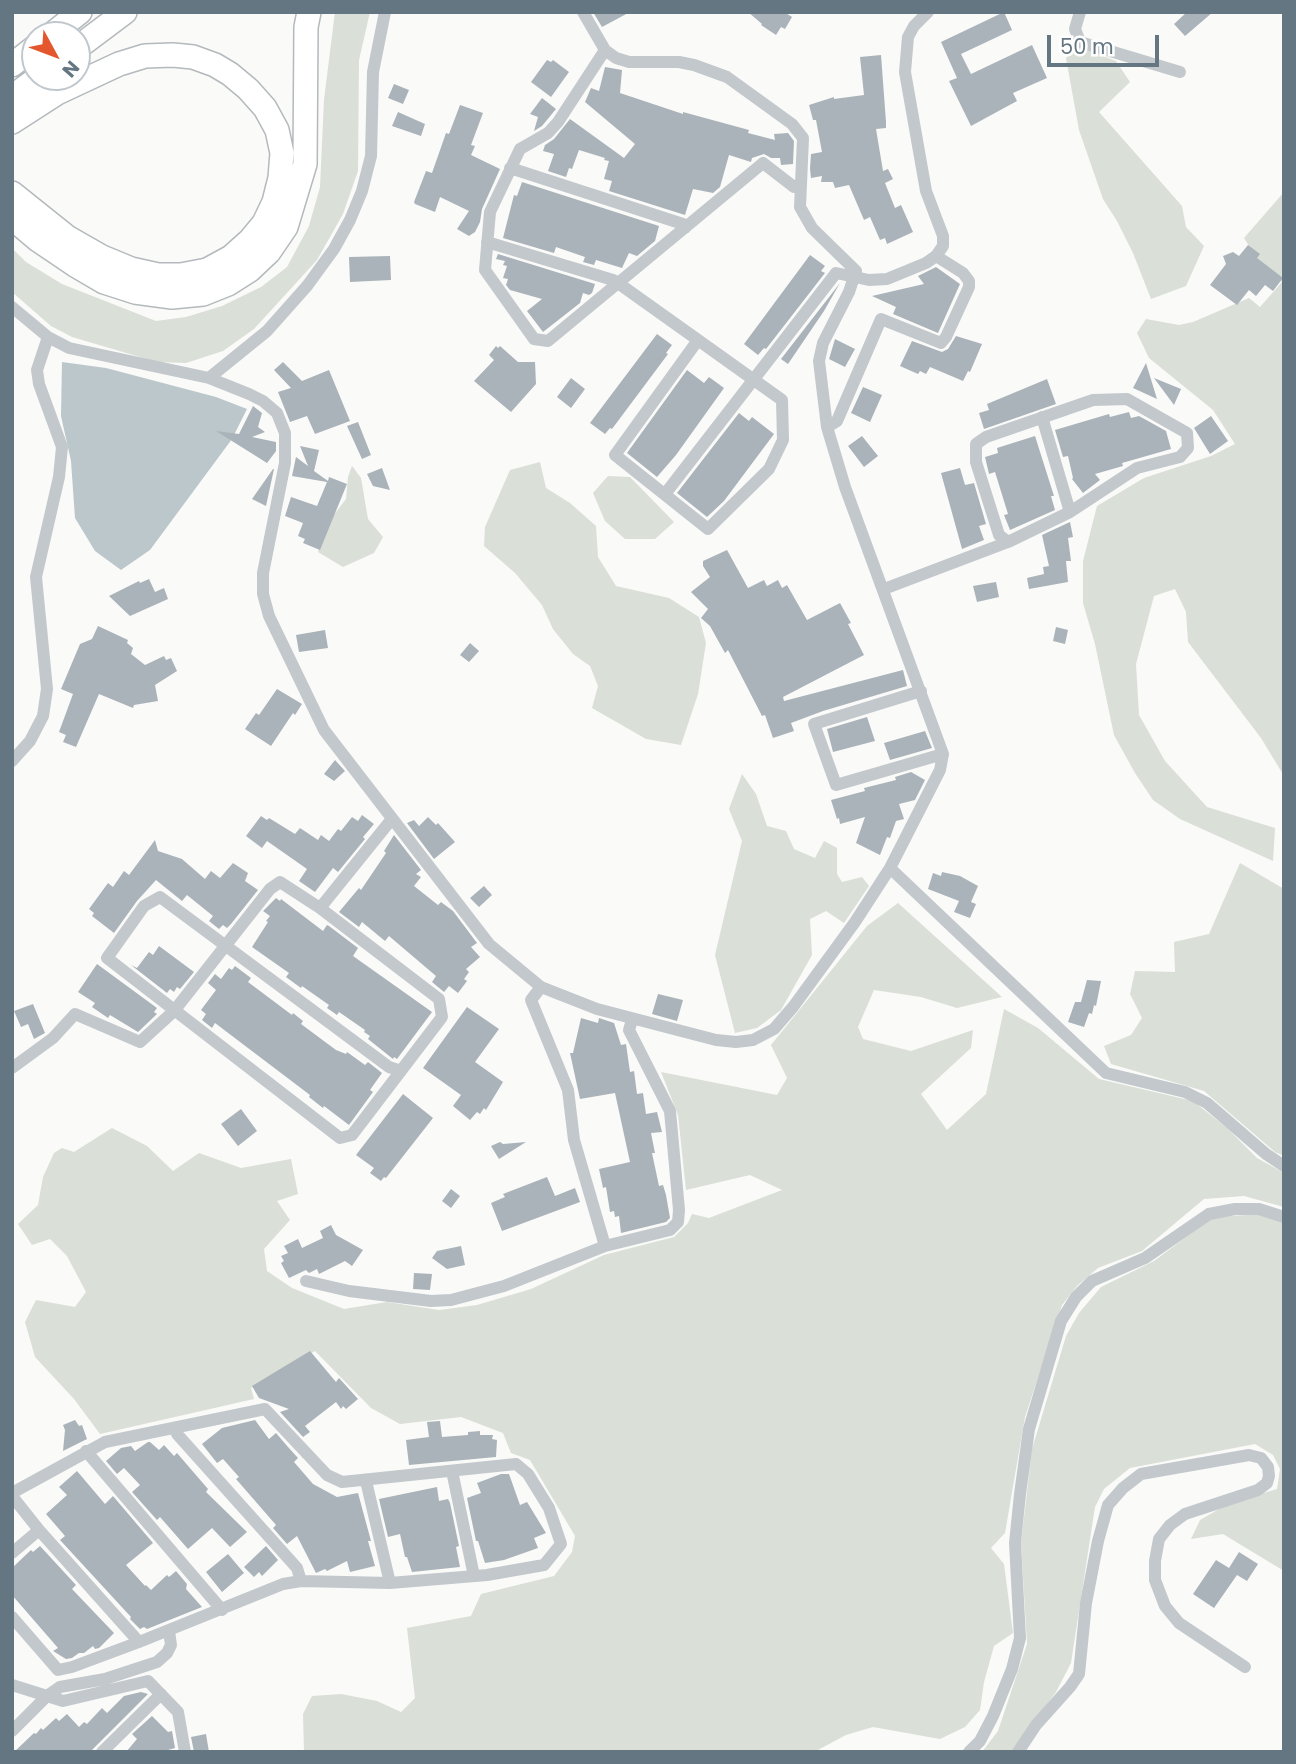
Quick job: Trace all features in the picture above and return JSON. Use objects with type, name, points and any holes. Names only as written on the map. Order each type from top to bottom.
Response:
[{"type":"highway","points":[[91,38],[125,12]]},
{"type":"highway","points":[[12,218],[75,265],[104,282],[135,292],[172,297],[203,294],[228,284],[250,270],[269,252],[286,227],[305,164],[306,27],[309,12]]},
{"type":"highway","points":[[12,122],[57,93],[119,64],[145,56],[193,57],[230,74],[265,108],[277,130],[282,153],[277,190],[264,223],[250,240],[231,257],[208,270],[181,275],[158,275],[131,269],[102,257],[67,237],[12,193]]},
{"type":"street","points":[[209,378],[267,331],[327,258],[350,220],[362,191],[370,156],[373,72],[385,12]]},
{"type":"street","points":[[12,307],[48,337],[69,348],[209,378],[263,401],[277,413],[285,433],[285,463],[263,573],[263,593],[269,616],[324,730],[489,944],[541,987],[632,1020],[716,1040],[736,1042],[752,1040],[774,1029],[855,922],[890,868],[940,771],[943,754],[845,487],[827,427],[819,361],[823,343],[856,271],[804,218],[800,207],[803,138],[792,124],[740,85],[694,65],[679,62],[629,62],[616,58],[605,50],[583,12]]},
{"type":"street","points":[[665,494],[836,273],[869,280],[887,279],[908,272],[936,256],[943,246],[943,236],[926,191],[905,72],[908,37],[914,26],[928,12]]},
{"type":"street","points":[[1080,12],[1075,29],[1080,42],[1180,72]]},
{"type":"street","points":[[605,50],[558,122],[548,132],[520,149],[490,212],[485,270],[534,339],[548,341],[763,163],[794,187],[800,187]]},
{"type":"street","points":[[510,168],[683,224],[685,228]]},
{"type":"street","points":[[487,242],[618,283],[698,340],[782,400],[783,440],[769,469],[708,528],[615,455],[698,340]]},
{"type":"street","points":[[827,427],[836,421],[881,319],[941,343],[946,337],[969,287],[969,281],[936,256]]},
{"type":"street","points":[[12,761],[30,741],[43,716],[47,689],[36,577],[60,477],[62,447],[37,370],[48,337]]},
{"type":"street","points":[[884,589],[1008,542],[1070,512],[1137,468],[1180,457],[1188,448],[1187,433],[1127,399],[1093,400],[986,437],[976,444],[976,462],[999,536],[1008,542]]},
{"type":"street","points":[[1042,417],[1070,512]]},
{"type":"street","points":[[921,691],[814,724],[836,785],[943,754]]},
{"type":"street","points":[[320,908],[391,820]]},
{"type":"street","points":[[890,868],[1106,1073],[1185,1092],[1207,1103],[1266,1154],[1284,1166]]},
{"type":"street","points":[[12,1068],[53,1038],[75,1014],[140,1042],[174,1011],[227,946],[271,888],[281,882],[320,908],[439,999],[442,1017],[401,1071],[352,1135],[340,1138],[174,1011],[107,958],[144,906],[160,897],[227,946],[389,1067],[401,1071]]},
{"type":"street","points":[[541,987],[531,1000],[568,1090],[574,1140],[605,1246]]},
{"type":"street","points":[[306,1281],[349,1291],[431,1301],[451,1300],[504,1286],[605,1246],[670,1230],[678,1222],[679,1210],[670,1111],[629,1030],[632,1020]]},
{"type":"street","points":[[969,1752],[981,1741],[993,1716],[1012,1669],[1020,1638],[1015,1543],[1029,1429],[1061,1321],[1092,1281],[1145,1258],[1209,1214],[1235,1209],[1259,1209],[1284,1217]]},
{"type":"street","points":[[12,1617],[58,1670],[72,1667],[169,1631],[283,1584],[301,1581],[390,1583],[474,1576],[544,1565],[561,1544],[549,1508],[528,1474],[516,1464],[342,1482],[327,1475],[265,1409],[104,1442],[12,1494],[39,1530],[139,1642]]},
{"type":"street","points":[[177,1427],[177,1434],[296,1567],[301,1581]]},
{"type":"street","points":[[86,1451],[222,1610]]},
{"type":"street","points":[[1018,1752],[1036,1725],[1079,1674],[1086,1603],[1108,1505],[1122,1488],[1141,1474],[1249,1455],[1261,1458],[1268,1467],[1267,1483],[1258,1490],[1185,1514],[1170,1524],[1159,1539],[1155,1561],[1155,1580],[1165,1606],[1179,1623],[1245,1667]]},
{"type":"street","points":[[452,1471],[474,1576]]},
{"type":"street","points":[[366,1481],[390,1583]]},
{"type":"street","points":[[12,1553],[39,1530]]},
{"type":"street","points":[[12,1731],[60,1686],[105,1679],[157,1662],[171,1645],[169,1631]]},
{"type":"street","points":[[12,1685],[63,1701],[148,1681],[178,1712],[186,1752]]},
{"type":"street","points":[[102,1752],[161,1694]]},
{"type":"shaded area","points":[[335,12],[370,12],[359,60],[358,171],[343,214],[317,260],[254,329],[223,351],[186,363],[157,362],[72,337],[51,326],[12,292],[12,248],[26,262],[62,284],[156,321],[186,317],[222,306],[261,287],[287,267],[309,226],[320,187],[324,100]]},
{"type":"shaded area","points":[[1078,46],[1116,61],[1130,82],[1099,112],[1182,206],[1186,227],[1204,246],[1186,286],[1151,299],[1133,253],[1103,199],[1079,130],[1066,58]]},
{"type":"shaded area","points":[[1284,192],[1284,776],[1261,738],[1188,642],[1186,612],[1175,589],[1154,596],[1136,664],[1139,715],[1165,761],[1207,807],[1275,828],[1273,861],[1180,819],[1153,800],[1135,773],[1114,735],[1095,644],[1083,603],[1083,561],[1097,506],[1144,478],[1211,456],[1235,444],[1213,410],[1149,358],[1137,333],[1146,319],[1179,325],[1193,322],[1249,298],[1260,307],[1282,282],[1259,262],[1244,238]]},
{"type":"shaded area","points":[[62,362],[106,368],[216,397],[247,409],[232,439],[150,550],[121,570],[95,551],[75,518],[71,461],[61,416]]},
{"type":"shaded area","points":[[540,462],[546,488],[570,503],[596,526],[598,557],[616,586],[669,598],[699,617],[706,643],[698,694],[681,745],[646,739],[592,708],[598,686],[590,666],[573,654],[553,629],[542,605],[515,573],[484,546],[485,527],[510,470]]},
{"type":"shaded area","points":[[352,466],[361,478],[368,519],[383,537],[374,553],[343,567],[318,552],[323,529],[346,499]]},
{"type":"shaded area","points":[[608,476],[630,477],[674,522],[655,539],[625,539],[605,521],[593,493]]},
{"type":"shaded area","points":[[742,774],[756,794],[767,826],[786,831],[794,849],[815,858],[824,841],[837,848],[837,874],[842,882],[862,877],[869,886],[844,923],[826,911],[810,919],[812,955],[781,1010],[757,1028],[735,1033],[715,955],[742,841],[729,809]]},
{"type":"shaded area","points":[[1240,863],[1284,889],[1284,1156],[1275,1152],[1204,1091],[1111,1064],[1104,1046],[1131,1035],[1142,1018],[1130,994],[1135,971],[1175,972],[1174,942],[1209,934]]},
{"type":"shaded area","points":[[898,903],[1002,997],[957,1008],[921,997],[874,990],[858,1027],[863,1039],[911,1051],[973,1030],[971,1048],[921,1094],[947,1130],[986,1094],[1004,1009],[1038,1028],[1099,1079],[1193,1101],[1227,1128],[1257,1158],[1284,1173],[1284,1207],[1244,1196],[1204,1199],[1142,1251],[1098,1268],[1078,1285],[1062,1305],[1025,1417],[1005,1533],[991,1548],[1004,1564],[1013,1633],[994,1646],[980,1710],[965,1727],[940,1739],[873,1727],[846,1735],[814,1752],[304,1752],[303,1714],[312,1696],[341,1694],[377,1701],[401,1712],[415,1698],[407,1628],[471,1616],[481,1594],[554,1576],[572,1552],[575,1536],[530,1460],[511,1453],[503,1433],[461,1417],[400,1424],[371,1408],[315,1351],[251,1388],[254,1399],[100,1434],[74,1399],[35,1357],[25,1322],[36,1300],[75,1307],[86,1292],[67,1256],[50,1239],[32,1245],[18,1224],[38,1205],[43,1177],[54,1153],[62,1148],[74,1152],[112,1128],[147,1146],[173,1171],[199,1153],[241,1168],[291,1159],[298,1194],[277,1201],[290,1220],[264,1249],[267,1271],[292,1288],[344,1309],[387,1302],[439,1310],[477,1305],[531,1289],[604,1255],[674,1237],[688,1223],[692,1214],[709,1218],[782,1190],[750,1175],[686,1190],[678,1115],[661,1072],[777,1095],[787,1078],[771,1045],[867,926]]},
{"type":"shaded area","points":[[1263,1214],[1284,1220],[1284,1571],[1223,1534],[1191,1539],[1200,1520],[1228,1504],[1277,1489],[1280,1469],[1273,1455],[1255,1444],[1130,1468],[1104,1489],[1095,1507],[1071,1663],[1056,1692],[1013,1752],[982,1752],[998,1731],[1027,1644],[1021,1543],[1032,1449],[1066,1336],[1079,1313],[1101,1287],[1154,1261],[1213,1217]]},
{"type":"building","points":[[593,12],[630,12],[602,27]]},
{"type":"building","points":[[748,12],[784,12],[792,17],[785,29],[781,27],[776,35]]},
{"type":"building","points":[[1004,12],[1012,30],[961,54],[971,74],[1032,45],[1047,78],[1013,93],[1017,101],[971,126],[949,81],[957,78],[941,42]]},
{"type":"building","points":[[1187,12],[1213,12],[1185,36],[1174,24]]},
{"type":"building","points":[[881,55],[886,128],[876,129],[883,171],[888,169],[893,179],[885,183],[895,208],[901,205],[913,232],[887,244],[885,238],[880,240],[870,217],[864,220],[849,185],[835,188],[833,182],[821,182],[822,176],[811,178],[810,169],[811,154],[822,152],[816,120],[813,120],[809,105],[834,97],[864,95],[860,57]]},
{"type":"building","points":[[547,60],[553,60],[569,72],[551,97],[531,82]]},
{"type":"building","points":[[605,67],[622,70],[620,93],[775,140],[774,134],[788,133],[794,141],[793,164],[781,165],[780,158],[771,158],[764,154],[752,158],[751,162],[729,155],[720,187],[713,193],[693,189],[685,215],[609,191],[612,181],[604,179],[609,161],[604,160],[605,158],[579,150],[566,177],[548,171],[554,154],[543,151],[545,145],[554,139],[570,119],[624,158],[635,144],[585,102],[591,88],[599,91]]},
{"type":"building","points":[[394,84],[409,90],[403,104],[388,98]]},
{"type":"building","points":[[542,98],[556,109],[542,126],[534,131],[538,117],[530,114]]},
{"type":"building","points":[[460,105],[483,113],[471,145],[475,146],[471,155],[500,169],[482,209],[480,222],[475,232],[469,236],[457,229],[469,211],[440,197],[435,212],[414,202],[426,171],[432,173],[446,133],[449,134]]},
{"type":"building","points":[[398,112],[425,124],[421,136],[392,126]]},
{"type":"building","points":[[522,182],[659,226],[655,241],[637,256],[629,253],[622,268],[596,260],[594,265],[583,262],[585,257],[556,247],[554,253],[503,238],[514,195],[517,196]]},
{"type":"building","points":[[1248,245],[1260,254],[1257,258],[1283,278],[1273,291],[1265,285],[1256,296],[1249,290],[1237,305],[1210,285],[1226,264],[1223,256],[1233,252],[1239,256]]},
{"type":"building","points":[[498,254],[595,284],[592,293],[583,293],[580,303],[543,332],[527,311],[542,299],[510,290],[506,285],[508,279],[503,278],[507,266],[503,265],[505,261],[496,259]]},
{"type":"building","points":[[810,255],[825,266],[821,271],[825,273],[766,349],[758,355],[744,344]]},
{"type":"building","points":[[390,256],[391,280],[350,282],[349,257]]},
{"type":"building","points":[[936,267],[960,284],[938,333],[893,314],[896,307],[872,296],[924,284],[918,276]]},
{"type":"building","points":[[840,283],[824,311],[788,364],[781,359]]},
{"type":"building","points":[[657,334],[672,345],[666,353],[668,354],[612,429],[605,434],[590,423]]},
{"type":"building","points":[[956,336],[982,344],[970,372],[968,371],[963,381],[930,367],[926,374],[920,371],[918,374],[900,366],[912,341],[942,352],[948,349]]},
{"type":"building","points":[[835,339],[855,349],[845,367],[829,359]]},
{"type":"building","points":[[496,346],[500,346],[518,362],[535,362],[536,384],[511,412],[474,381],[494,360],[489,355]]},
{"type":"building","points":[[283,362],[302,381],[329,370],[350,421],[315,434],[307,416],[290,422],[278,392],[291,388],[274,370]]},
{"type":"building","points":[[1146,363],[1157,399],[1133,388]]},
{"type":"building","points":[[687,370],[704,383],[709,377],[724,388],[657,477],[627,453]]},
{"type":"building","points":[[571,378],[585,389],[571,408],[557,397]]},
{"type":"building","points":[[1154,378],[1181,389],[1174,405]]},
{"type":"building","points":[[1047,379],[1056,404],[984,429],[979,413],[989,410],[987,404]]},
{"type":"building","points":[[863,387],[882,395],[870,422],[851,413]]},
{"type":"building","points":[[253,406],[262,413],[258,427],[265,432],[252,437],[276,442],[276,451],[267,463],[216,431],[239,434]]},
{"type":"building","points":[[1129,412],[1131,418],[1139,416],[1166,431],[1171,449],[1095,474],[1100,480],[1083,493],[1072,479],[1068,456],[1063,457],[1055,430],[1109,414],[1110,417]]},
{"type":"building","points":[[739,413],[749,421],[752,417],[774,434],[724,501],[707,517],[677,493]]},
{"type":"building","points":[[1211,416],[1228,441],[1210,454],[1194,428]]},
{"type":"building","points":[[358,422],[371,455],[362,459],[347,426]]},
{"type":"building","points":[[862,436],[878,456],[864,467],[848,446]]},
{"type":"building","points":[[1035,436],[1054,496],[1051,496],[1055,510],[1010,530],[995,472],[989,474],[985,457],[998,453],[997,448]]},
{"type":"building","points":[[300,446],[319,450],[314,471],[328,481],[329,477],[347,484],[320,550],[303,543],[305,539],[298,536],[303,523],[285,516],[291,497],[317,506],[327,482],[292,476],[296,457],[308,466]]},
{"type":"building","points":[[382,468],[390,490],[373,486],[367,474]]},
{"type":"building","points":[[960,468],[965,485],[974,483],[986,524],[979,526],[984,540],[962,549],[941,473]]},
{"type":"building","points":[[274,469],[266,506],[252,499]]},
{"type":"building","points":[[1070,522],[1073,537],[1068,538],[1071,561],[1066,561],[1068,582],[1029,589],[1027,578],[1044,574],[1043,567],[1049,566],[1042,535]]},
{"type":"building","points":[[727,550],[748,588],[764,580],[767,586],[778,580],[782,588],[787,585],[807,620],[840,603],[864,655],[783,697],[784,701],[903,670],[907,686],[791,723],[794,731],[773,738],[765,715],[762,716],[728,650],[725,653],[710,626],[701,618],[708,609],[691,592],[710,577],[703,561]]},
{"type":"building","points":[[149,579],[155,592],[164,588],[168,599],[130,616],[109,596],[139,581],[140,583]]},
{"type":"building","points":[[996,582],[999,597],[977,602],[973,586]]},
{"type":"building","points":[[98,626],[128,640],[127,643],[133,648],[131,654],[145,665],[164,656],[166,660],[171,658],[177,671],[155,685],[158,701],[134,705],[133,708],[99,694],[76,747],[63,742],[66,735],[59,732],[73,694],[61,689],[80,644],[92,639]]},
{"type":"building","points":[[1056,627],[1068,630],[1065,644],[1053,641]]},
{"type":"building","points":[[325,630],[328,648],[299,652],[296,635]]},
{"type":"building","points":[[470,643],[479,651],[469,662],[460,655]]},
{"type":"building","points":[[277,689],[302,704],[271,746],[245,729],[256,713],[259,715]]},
{"type":"building","points":[[867,717],[875,741],[833,752],[827,729]]},
{"type":"building","points":[[925,731],[932,748],[890,760],[884,743]]},
{"type":"building","points":[[335,760],[345,771],[334,781],[324,774]]},
{"type":"building","points":[[911,772],[925,780],[915,800],[899,804],[904,819],[896,821],[880,855],[856,843],[865,817],[840,824],[831,800],[865,791],[864,788],[896,780],[895,777]]},
{"type":"building","points":[[362,815],[374,824],[363,837],[365,839],[338,872],[333,868],[315,892],[299,881],[307,869],[267,841],[262,848],[246,836],[261,816],[295,834],[300,828],[318,840],[321,835],[329,841],[352,817],[358,821]]},
{"type":"building","points":[[428,817],[436,825],[438,823],[455,842],[434,859],[407,823],[414,820],[419,826]]},
{"type":"building","points":[[394,835],[421,870],[416,874],[421,877],[414,886],[438,905],[441,902],[453,911],[477,943],[471,947],[480,957],[466,969],[469,972],[464,979],[467,981],[458,993],[449,986],[444,992],[432,982],[436,976],[389,936],[385,941],[362,922],[359,927],[339,912],[359,888],[361,890],[386,853],[384,851]]},
{"type":"building","points":[[155,840],[158,851],[182,859],[205,879],[211,871],[220,878],[233,863],[248,873],[245,881],[258,890],[227,928],[223,925],[219,929],[209,921],[213,916],[187,895],[182,901],[156,880],[114,933],[92,916],[94,913],[89,909],[108,883],[113,887],[124,871],[129,875]]},
{"type":"building","points":[[942,872],[960,876],[978,886],[971,902],[976,904],[970,918],[954,912],[959,901],[928,889],[933,873],[941,876]]},
{"type":"building","points":[[484,886],[492,895],[479,907],[470,898]]},
{"type":"building","points":[[276,898],[323,931],[329,926],[358,948],[353,956],[432,1012],[397,1059],[393,1059],[368,1039],[370,1036],[365,1030],[339,1012],[337,1015],[327,1008],[329,1005],[286,977],[289,973],[252,947],[270,916],[263,911]]},
{"type":"building","points":[[159,946],[194,972],[180,989],[177,987],[174,992],[170,989],[167,993],[131,965],[137,968],[149,952],[153,955]]},
{"type":"building","points":[[97,964],[157,1008],[154,1012],[157,1014],[138,1032],[110,1015],[108,1018],[92,1007],[95,1003],[78,992]]},
{"type":"building","points":[[235,966],[251,978],[248,982],[292,1015],[293,1013],[303,1021],[301,1024],[336,1050],[346,1054],[347,1052],[365,1065],[368,1062],[382,1073],[370,1090],[373,1092],[349,1125],[324,1106],[323,1108],[309,1097],[310,1095],[215,1023],[212,1028],[202,1020],[206,1014],[201,1010],[216,990],[208,983],[215,974],[221,979],[229,968],[232,970]]},
{"type":"building","points":[[1087,980],[1101,981],[1096,1006],[1094,1005],[1092,1014],[1089,1013],[1084,1027],[1068,1022],[1075,1002],[1081,1002]]},
{"type":"building","points":[[658,994],[683,1000],[677,1021],[652,1014]]},
{"type":"building","points":[[33,1004],[45,1033],[34,1039],[28,1024],[21,1027],[14,1011]]},
{"type":"building","points":[[467,1007],[499,1029],[475,1062],[503,1082],[486,1110],[484,1108],[480,1114],[477,1112],[470,1120],[453,1106],[461,1095],[423,1068]]},
{"type":"building","points":[[581,1018],[598,1023],[599,1018],[614,1023],[621,1045],[626,1044],[630,1072],[634,1071],[637,1094],[643,1093],[646,1114],[657,1112],[662,1132],[651,1133],[655,1153],[652,1153],[659,1186],[663,1185],[666,1195],[670,1218],[666,1222],[621,1233],[619,1216],[615,1217],[614,1211],[610,1212],[606,1187],[603,1188],[599,1169],[630,1162],[615,1093],[580,1099],[570,1053],[573,1053]]},
{"type":"building","points":[[403,1094],[433,1118],[381,1181],[370,1173],[374,1168],[356,1155]]},
{"type":"building","points":[[241,1109],[257,1131],[238,1146],[221,1124]]},
{"type":"building","points":[[500,1142],[526,1142],[499,1159],[491,1146]]},
{"type":"building","points":[[547,1177],[555,1196],[575,1188],[580,1202],[502,1231],[491,1203],[505,1197],[503,1194]]},
{"type":"building","points":[[451,1189],[460,1196],[451,1208],[442,1201]]},
{"type":"building","points":[[331,1225],[336,1235],[363,1250],[352,1266],[345,1261],[319,1274],[317,1269],[309,1273],[306,1270],[289,1278],[281,1263],[284,1261],[281,1256],[288,1253],[284,1246],[298,1239],[302,1248],[323,1238],[320,1231]]},
{"type":"building","points":[[461,1246],[465,1265],[447,1269],[432,1258],[437,1251]]},
{"type":"building","points":[[414,1273],[432,1274],[430,1290],[413,1289]]},
{"type":"building","points":[[310,1351],[336,1382],[339,1378],[358,1399],[346,1409],[343,1406],[341,1409],[336,1402],[305,1426],[310,1432],[303,1437],[280,1412],[289,1409],[259,1398],[252,1386]]},
{"type":"building","points":[[75,1420],[79,1426],[82,1425],[87,1439],[63,1451],[63,1425]]},
{"type":"building","points":[[255,1420],[269,1439],[276,1433],[298,1458],[294,1462],[313,1484],[337,1497],[358,1493],[375,1566],[350,1572],[347,1561],[327,1571],[325,1569],[316,1573],[297,1536],[287,1544],[273,1528],[276,1525],[236,1479],[239,1477],[223,1459],[217,1463],[202,1444],[222,1428]]},
{"type":"building","points":[[440,1421],[442,1437],[480,1431],[480,1435],[493,1435],[492,1439],[497,1440],[496,1457],[409,1465],[406,1440],[429,1437],[427,1422]]},
{"type":"building","points":[[148,1442],[159,1450],[164,1445],[174,1456],[177,1453],[208,1489],[206,1492],[247,1532],[230,1547],[212,1528],[188,1549],[160,1517],[157,1520],[132,1492],[140,1485],[124,1468],[117,1474],[106,1461],[121,1448],[131,1446],[135,1451]]},
{"type":"building","points":[[77,1471],[105,1504],[113,1496],[153,1543],[126,1565],[145,1586],[151,1590],[167,1575],[169,1577],[176,1571],[187,1584],[186,1589],[202,1607],[147,1629],[140,1629],[130,1619],[60,1540],[65,1536],[46,1514],[67,1495],[59,1487]]},
{"type":"building","points":[[501,1474],[509,1474],[520,1505],[527,1502],[546,1533],[534,1538],[538,1548],[504,1560],[485,1563],[476,1541],[467,1498],[481,1493],[477,1483]]},
{"type":"building","points":[[437,1487],[439,1501],[448,1499],[450,1503],[459,1546],[456,1547],[460,1567],[412,1572],[405,1557],[400,1534],[388,1537],[379,1499]]},
{"type":"building","points":[[40,1546],[76,1585],[72,1589],[114,1633],[99,1648],[95,1649],[93,1646],[84,1653],[66,1659],[53,1651],[58,1648],[12,1595],[12,1568],[31,1550],[33,1552]]},
{"type":"building","points":[[266,1546],[278,1560],[262,1576],[259,1572],[254,1577],[244,1567]]},
{"type":"building","points":[[1239,1552],[1258,1564],[1247,1581],[1237,1575],[1214,1608],[1193,1594],[1216,1560],[1229,1568]]},
{"type":"building","points":[[228,1554],[244,1573],[222,1592],[206,1572]]},
{"type":"building","points":[[141,1692],[148,1694],[90,1752],[14,1752],[34,1733],[41,1728],[43,1730],[56,1718],[59,1721],[67,1714],[79,1727],[84,1722],[87,1724],[102,1708],[107,1713],[124,1696]]},
{"type":"building","points":[[152,1716],[168,1732],[172,1731],[175,1748],[161,1752],[126,1752],[137,1739],[132,1734]]},
{"type":"building","points":[[206,1734],[209,1752],[194,1752],[191,1737]]}]
